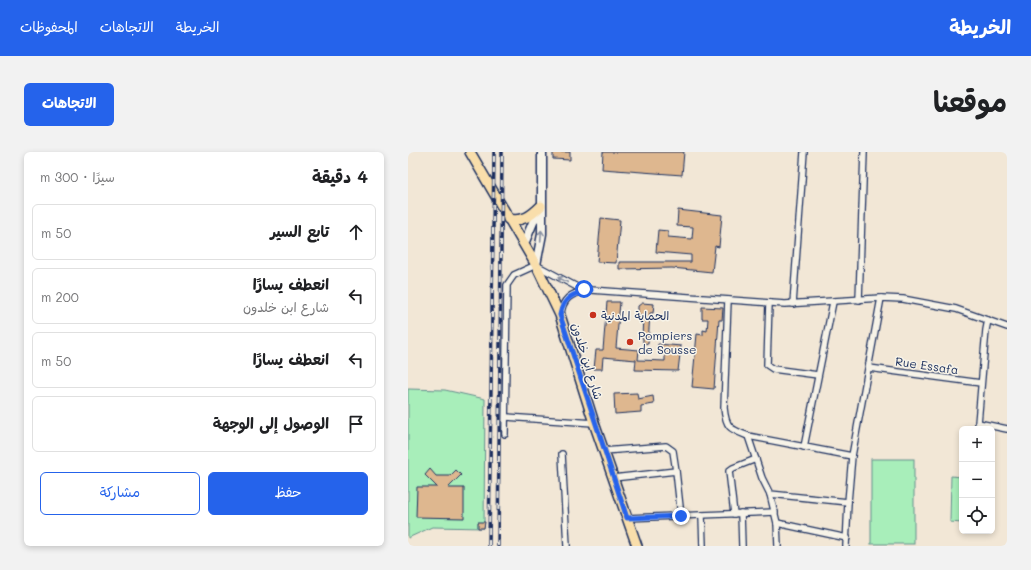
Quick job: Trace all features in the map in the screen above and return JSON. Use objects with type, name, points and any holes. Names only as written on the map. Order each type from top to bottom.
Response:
[{"type":"main road","name":"شارع ابن خلدون","points":[[470,152],[536,265],[560,315],[594,423],[637,546]]},
{"type":"main road","points":[[536,265],[542,234],[542,152]]},
{"type":"main road","points":[[508,219],[522,220],[541,206]]},
{"type":"main road","points":[[524,244],[541,206]]},
{"type":"street","points":[[793,304],[804,152]]},
{"type":"street","points":[[859,300],[864,152]]},
{"type":"street","points":[[505,434],[507,285],[514,275],[536,265],[577,287],[591,290],[793,304],[882,298],[919,301],[939,305],[1007,327]]},
{"type":"street","points":[[560,315],[563,303],[566,300],[579,292],[591,290]]},
{"type":"street","points":[[846,546],[852,456],[882,298]]},
{"type":"street","points":[[728,300],[724,408],[725,419],[731,428],[748,436],[852,456]]},
{"type":"street","points":[[804,447],[833,302]]},
{"type":"street","points":[[769,303],[767,365],[773,369],[818,375]]},
{"type":"street","points":[[988,320],[978,423],[1007,429]]},
{"type":"street","name":"Rue Essafa","points":[[869,368],[981,383]]},
{"type":"street","points":[[506,417],[594,423]]},
{"type":"street","points":[[748,436],[762,478],[770,494],[775,512],[778,546]]},
{"type":"street","points":[[604,451],[666,446],[673,451],[681,516]]},
{"type":"street","points":[[562,454],[567,546]]},
{"type":"street","points":[[734,514],[729,471],[756,459]]},
{"type":"street","points":[[613,478],[676,470]]},
{"type":"street","points":[[770,494],[848,502]]},
{"type":"street","points":[[627,518],[775,512]]},
{"type":"street","points":[[741,513],[742,546]]},
{"type":"street","points":[[702,516],[703,546]]},
{"type":"street","points":[[777,523],[847,538]]},
{"type":"green space","points":[[408,389],[445,390],[485,399],[484,528],[432,527],[408,538]]},
{"type":"green space","points":[[871,459],[914,459],[914,544],[871,544]]},
{"type":"green space","points":[[951,476],[959,477],[959,523],[950,522]]},
{"type":"building","points":[[553,152],[570,152],[570,160],[553,159]]},
{"type":"building","points":[[603,152],[684,152],[682,175],[602,169]]},
{"type":"building","points":[[678,210],[722,215],[719,247],[715,246],[712,272],[672,268],[619,269],[619,262],[691,262],[691,255],[656,252],[658,230],[668,231],[668,237],[692,239],[693,227],[677,226]]},
{"type":"building","points":[[601,218],[620,220],[616,263],[597,262]]},
{"type":"building","points":[[607,302],[620,302],[616,348],[639,350],[638,360],[665,361],[665,351],[658,350],[658,344],[681,346],[678,371],[635,370],[636,360],[603,357],[602,369],[594,369],[596,350],[603,350]]},
{"type":"building","points":[[642,303],[654,304],[653,313],[650,313],[648,344],[643,343],[642,338],[643,315],[638,315],[638,306]]},
{"type":"building","points":[[702,307],[723,308],[722,320],[719,320],[714,389],[692,387],[697,334],[703,335],[703,330],[707,331],[708,319],[702,319]]},
{"type":"building","points":[[637,393],[638,399],[653,396],[654,404],[641,406],[641,412],[615,414],[614,394]]},
{"type":"building","points":[[430,469],[436,476],[450,476],[456,470],[461,475],[448,488],[464,488],[464,518],[416,517],[417,487],[437,487],[425,475]]},
{"type":"building","points":[[478,522],[485,522],[484,528],[478,528]]},
{"type":"railway","points":[[489,546],[494,152]]},
{"type":"railway","points":[[498,546],[502,152]]},
{"type":"place","name":"الحماية المدنية","points":[[593,315]]},
{"type":"place","name":"Pompiers de Sousse","points":[[630,342]]},
{"type":"route","points":[[584,289],[591,290],[579,292],[566,300],[563,303],[560,315],[594,423],[627,518],[681,516]]}]
